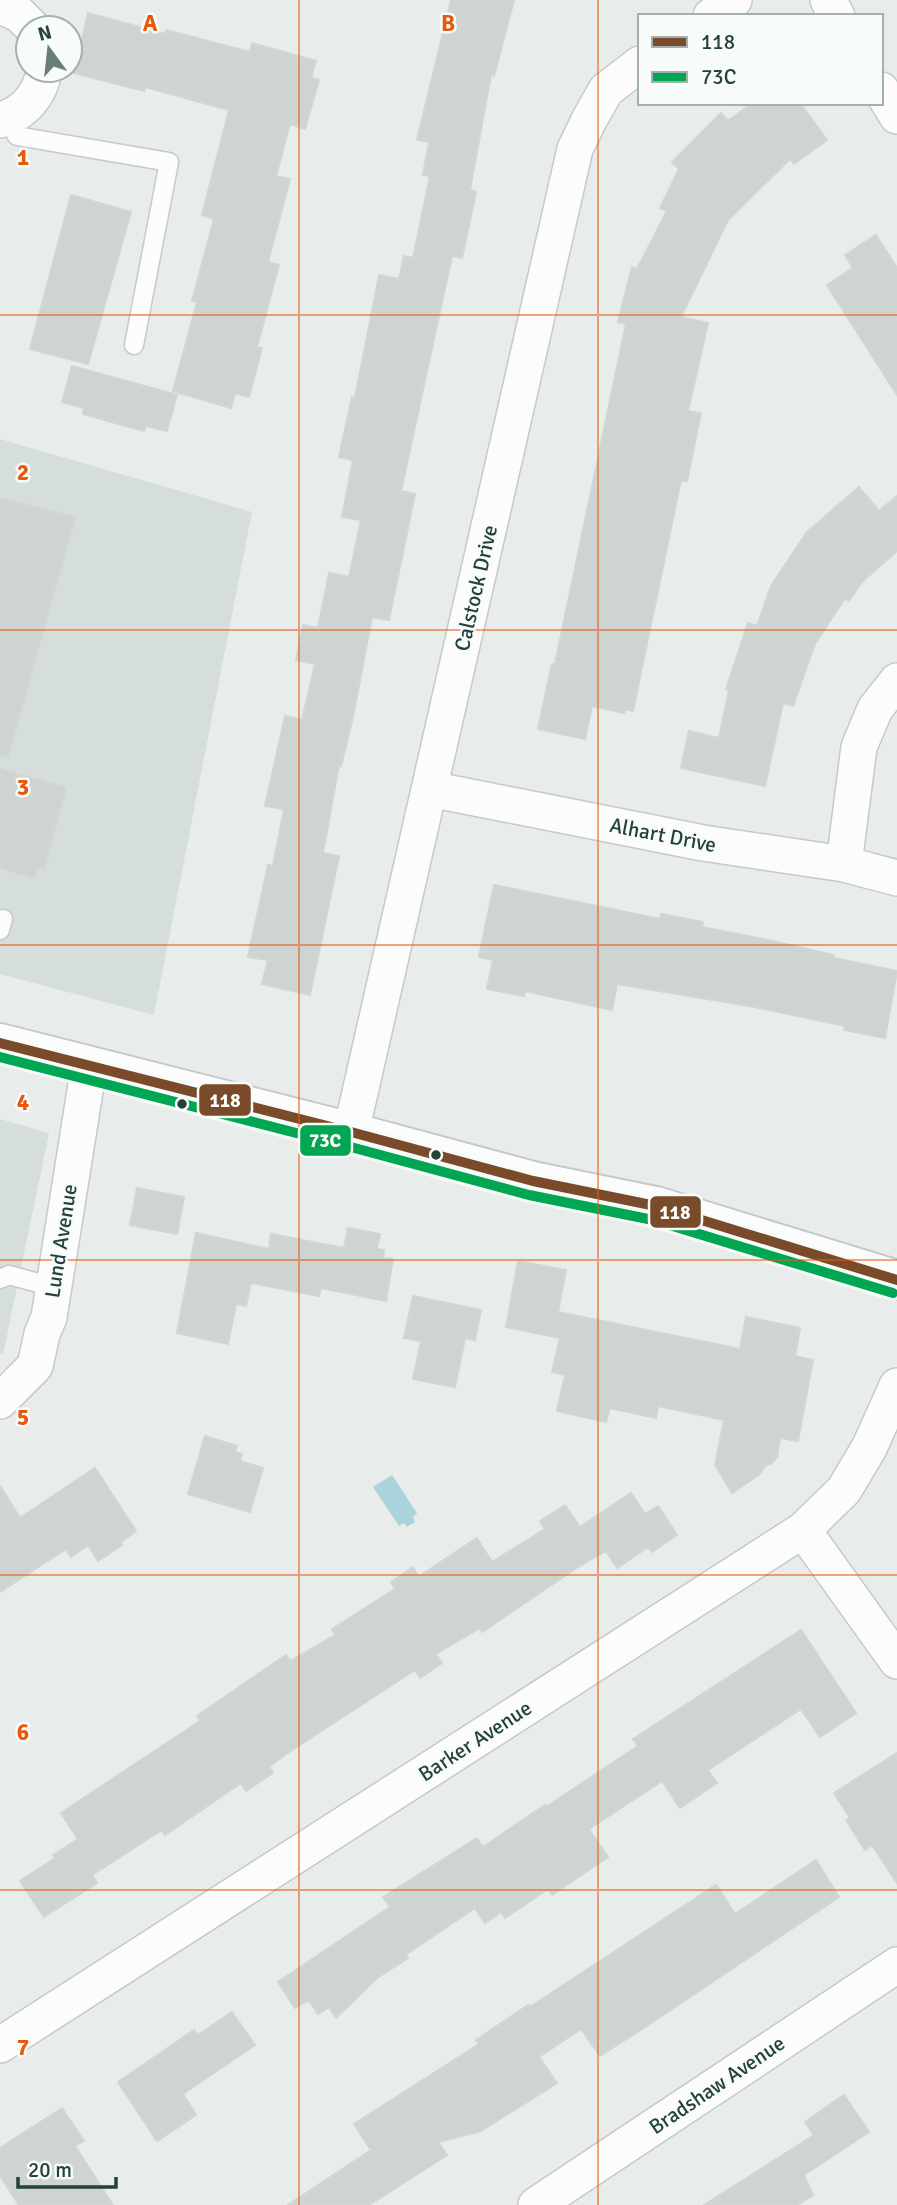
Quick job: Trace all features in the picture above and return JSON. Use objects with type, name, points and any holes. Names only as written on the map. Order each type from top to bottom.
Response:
[{"type":"main road","points":[[0,1043],[533,1181],[656,1206],[788,1244],[897,1280]]},
{"type":"street","points":[[714,14],[734,0]]},
{"type":"street","name":"Calstock Drive","points":[[351,1132],[575,149],[607,90],[638,66]]},
{"type":"street","points":[[3,119],[22,110],[38,93],[40,84]]},
{"type":"street","points":[[883,93],[897,117]]},
{"type":"street","points":[[844,864],[859,747],[875,709],[897,681]]},
{"type":"street","name":"Alhart Drive","points":[[430,789],[703,843],[844,864],[897,877]]},
{"type":"street","name":"Lund Avenue","points":[[0,1401],[35,1366],[49,1317],[89,1066]]},
{"type":"street","name":"Barker Avenue","points":[[0,2045],[803,1530],[844,1490],[869,1448],[897,1386]]},
{"type":"street","points":[[803,1530],[897,1661]]},
{"type":"street","name":"Bradshaw Avenue","points":[[536,2205],[897,1965]]},
{"type":"lane","points":[[3,119],[17,136],[169,162],[134,345]]},
{"type":"lane","points":[[0,1279],[9,1275],[53,1287]]},
{"type":"shaded area","points":[[0,439],[252,512],[154,1015],[0,974]]},
{"type":"shaded area","points":[[0,1119],[49,1133],[3,1355],[0,1354]]},
{"type":"water","points":[[392,1475],[417,1513],[413,1517],[415,1522],[407,1527],[404,1523],[399,1526],[373,1487]]},
{"type":"building","points":[[451,0],[514,0],[494,76],[491,75],[470,190],[476,192],[462,258],[452,256],[401,491],[415,494],[389,620],[372,617],[353,717],[341,766],[339,765],[323,853],[339,856],[310,995],[262,984],[268,960],[248,957],[268,865],[273,866],[284,809],[265,806],[285,716],[302,720],[315,664],[296,660],[303,625],[318,628],[329,573],[349,577],[361,520],[342,517],[353,460],[339,457],[352,397],[355,398],[379,275],[399,279],[404,256],[413,258],[430,176],[423,175],[429,142],[417,140]]},
{"type":"building","points":[[88,13],[165,34],[166,30],[250,52],[252,43],[316,61],[311,78],[319,80],[305,129],[290,124],[276,176],[290,179],[268,262],[279,265],[257,347],[262,348],[249,397],[235,393],[231,408],[173,391],[197,302],[192,301],[214,219],[202,215],[229,110],[145,87],[144,91],[84,76],[84,30]]},
{"type":"building","points":[[749,105],[801,105],[827,140],[794,164],[790,159],[728,220],[681,317],[708,323],[688,411],[701,413],[687,481],[681,480],[633,711],[625,709],[624,713],[592,706],[585,739],[538,729],[552,664],[555,664],[626,324],[618,322],[632,267],[637,269],[667,211],[660,208],[679,169],[672,162],[721,113],[728,121]]},
{"type":"building","points":[[71,195],[131,212],[88,364],[30,349]]},
{"type":"building","points":[[876,235],[897,268],[897,395],[827,285],[853,268],[845,255]]},
{"type":"building","points":[[72,366],[177,395],[167,431],[146,426],[144,431],[83,414],[84,408],[62,402]]},
{"type":"building","points":[[859,487],[879,511],[897,496],[897,551],[862,582],[849,601],[845,598],[815,644],[793,706],[783,703],[765,786],[681,768],[689,731],[719,738],[729,690],[726,689],[748,623],[757,626],[771,586],[807,532]]},
{"type":"building","points":[[0,498],[75,517],[8,757],[0,755]]},
{"type":"building","points":[[0,769],[66,788],[44,869],[37,867],[34,878],[0,868]]},
{"type":"building","points":[[494,885],[660,919],[661,914],[703,922],[702,927],[897,971],[885,1038],[844,1030],[845,1026],[755,1007],[617,984],[612,1010],[525,991],[524,996],[487,989],[493,960],[479,957]]},
{"type":"building","points":[[137,1188],[184,1197],[177,1234],[130,1225]]},
{"type":"building","points":[[348,1228],[380,1234],[377,1249],[384,1250],[383,1258],[393,1259],[386,1301],[321,1288],[319,1296],[251,1283],[246,1306],[236,1304],[228,1344],[177,1333],[196,1233],[269,1249],[271,1234],[344,1248]]},
{"type":"building","points":[[518,1261],[566,1270],[558,1312],[740,1349],[746,1317],[800,1328],[795,1356],[813,1360],[798,1441],[780,1438],[777,1457],[771,1464],[732,1493],[715,1465],[724,1420],[658,1406],[656,1418],[610,1408],[606,1422],[557,1411],[565,1375],[552,1372],[560,1338],[506,1327]]},
{"type":"building","points":[[413,1296],[481,1310],[475,1340],[465,1338],[455,1387],[413,1379],[421,1341],[404,1338]]},
{"type":"building","points":[[205,1436],[237,1446],[235,1452],[242,1454],[240,1461],[263,1468],[250,1512],[188,1494]]},
{"type":"building","points":[[95,1468],[136,1531],[120,1543],[122,1545],[98,1561],[88,1545],[71,1557],[66,1549],[0,1592],[0,1486],[20,1518]]},
{"type":"building","points":[[631,1493],[645,1514],[658,1506],[677,1535],[652,1552],[648,1547],[617,1568],[606,1551],[578,1567],[482,1632],[480,1628],[436,1654],[442,1663],[420,1678],[415,1670],[286,1754],[269,1767],[273,1773],[246,1791],[241,1783],[165,1835],[162,1830],[92,1875],[97,1883],[44,1917],[20,1881],[78,1839],[61,1813],[200,1721],[197,1716],[286,1655],[290,1661],[335,1635],[332,1629],[395,1589],[391,1582],[413,1567],[418,1577],[477,1538],[492,1562],[545,1529],[540,1521],[565,1505],[580,1527]]},
{"type":"building","points":[[801,1630],[856,1713],[820,1737],[801,1709],[708,1770],[717,1783],[680,1808],[662,1781],[589,1829],[608,1857],[552,1895],[548,1889],[505,1918],[501,1912],[485,1923],[475,1908],[405,1955],[408,1958],[377,1978],[336,2018],[329,2007],[318,2014],[309,2000],[295,2008],[278,1982],[390,1907],[383,1897],[477,1838],[483,1847],[545,1805],[546,1807],[638,1746],[633,1739]]},
{"type":"building","points":[[897,1753],[897,1883],[872,1845],[865,1850],[846,1820],[850,1818],[834,1793]]},
{"type":"building","points":[[816,1860],[839,1897],[648,2025],[600,2056],[581,2029],[539,2057],[557,2083],[481,2131],[438,2142],[447,2155],[369,2205],[288,2205],[371,2150],[354,2124],[479,2044],[476,2040],[528,2005],[530,2007],[716,1885],[735,1914]]},
{"type":"building","points":[[232,2012],[255,2045],[183,2094],[196,2115],[157,2141],[118,2082],[194,2030],[198,2035]]},
{"type":"building","points":[[844,2095],[869,2132],[804,2175],[813,2195],[797,2205],[704,2205],[814,2135],[805,2122]]},
{"type":"building","points":[[62,2108],[84,2141],[75,2146],[113,2205],[19,2205],[0,2176],[0,2148]]},
{"type":"transit line","name":"118","points":[[0,1043],[533,1181],[656,1206],[897,1280]]},
{"type":"transit line","name":"73C","points":[[0,1057],[529,1195],[653,1220],[893,1293]]}]
